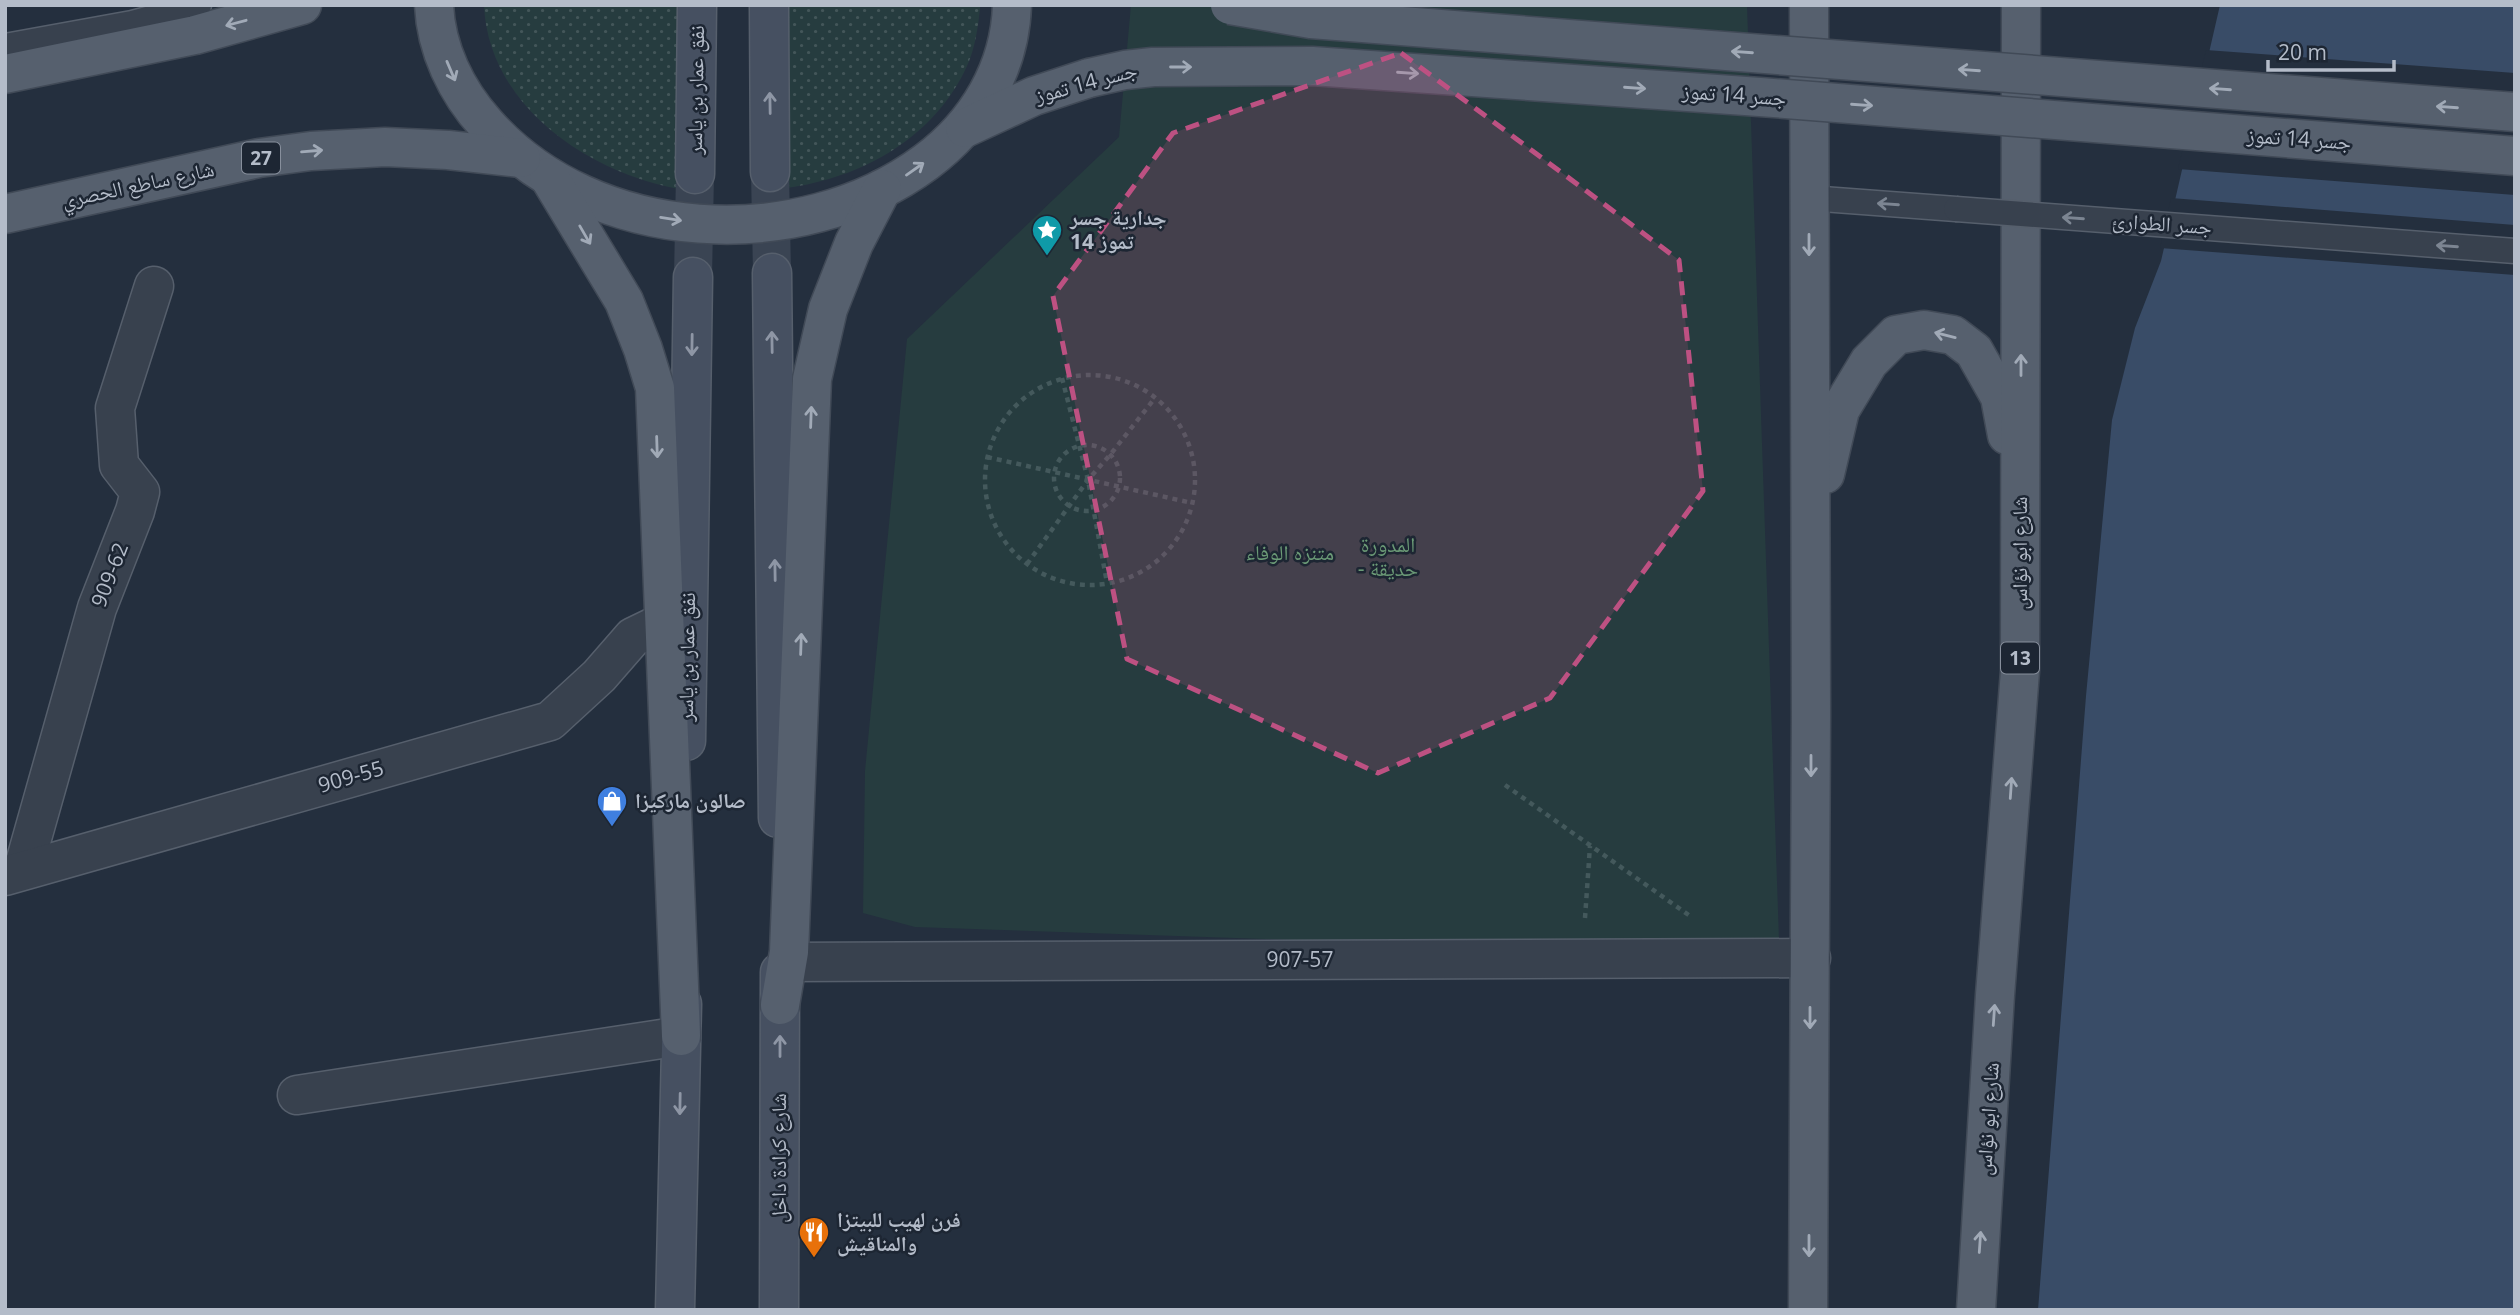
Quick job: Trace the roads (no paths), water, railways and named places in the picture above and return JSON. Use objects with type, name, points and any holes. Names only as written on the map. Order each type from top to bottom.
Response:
[{"type":"main road","points":[[5,74],[195,35],[302,5]]},
{"type":"main road","points":[[434,5],[443,52],[456,83],[474,111],[496,136],[535,167],[579,193],[611,206],[668,219],[714,224],[749,224],[818,213],[851,203],[912,172],[939,152],[963,129],[982,103],[998,73],[1008,41],[1012,5]]},
{"type":"main road","name":"نفق عمار بن ياسر","points":[[695,174],[697,5]]},
{"type":"main road","points":[[769,5],[770,172]]},
{"type":"main road","name":"جسر 14 تموز","points":[[1230,5],[1311,19],[2515,112]]},
{"type":"main road","points":[[1808,5],[1811,715],[1808,1310]]},
{"type":"main road","name":"شارع ابو نؤاس","points":[[1976,1310],[1995,995],[2020,671],[2021,5]]},
{"type":"main road","name":"جسر 14 تموز","points":[[963,129],[1034,96],[1089,78],[1125,70],[1153,67],[1312,66],[1760,97],[2515,156]]},
{"type":"main road","name":"شارع ساطع الحصري","points":[[5,214],[259,158],[311,151],[398,147],[448,149],[535,167]]},
{"type":"main road","points":[[535,167],[624,301],[655,388],[681,1036],[675,1310]]},
{"type":"main road","points":[[780,1005],[788,962],[812,379],[828,309],[854,243],[882,189]]},
{"type":"main road","points":[[772,273],[780,1005]]},
{"type":"main road","name":"نفق عمار بن ياسر","points":[[681,1036],[693,277]]},
{"type":"main road","points":[[1811,715],[1823,482],[1840,410],[1869,362],[1896,335],[1924,330],[1953,335],[1974,351],[2000,397],[2011,452],[2020,671]]},
{"type":"main road","name":"شارع كرادة داخل","points":[[779,1310],[780,1005]]},
{"type":"street","name":"909-62","points":[[14,873],[97,608],[140,492],[119,466],[115,408],[154,286]]},
{"type":"street","name":"909-55","points":[[14,873],[550,722],[599,676],[633,636],[664,622]]},
{"type":"street","name":"907-57","points":[[788,962],[1811,958]]},
{"type":"street","points":[[297,1094],[681,1036]]},
{"type":"lane","points":[[5,46],[132,23],[199,5]]},
{"type":"lane","name":"جسر الطوارئ","points":[[1809,198],[2515,251]]},
{"type":"water","points":[[2220,5],[2515,5],[2515,1310],[2038,1310],[2086,696],[2112,420],[2135,328],[2161,261]]},
{"type":"tunnel","points":[[770,172],[772,273]]},
{"type":"tunnel","points":[[693,277],[695,174]]},
{"type":"place","name":"جدارية جسر 14 تموز","points":[[1047,257]]},
{"type":"place","name":"صالون ماركيزا","points":[[612,828]]},
{"type":"place","name":"فرن لهيب للبيتزا والمناقيش","points":[[814,1259]]},
{"type":"park label","name":"متنزه الوفاء","points":[[1290,553]]},
{"type":"park label","name":"المدورة - حديقة","points":[[1388,557]]}]
